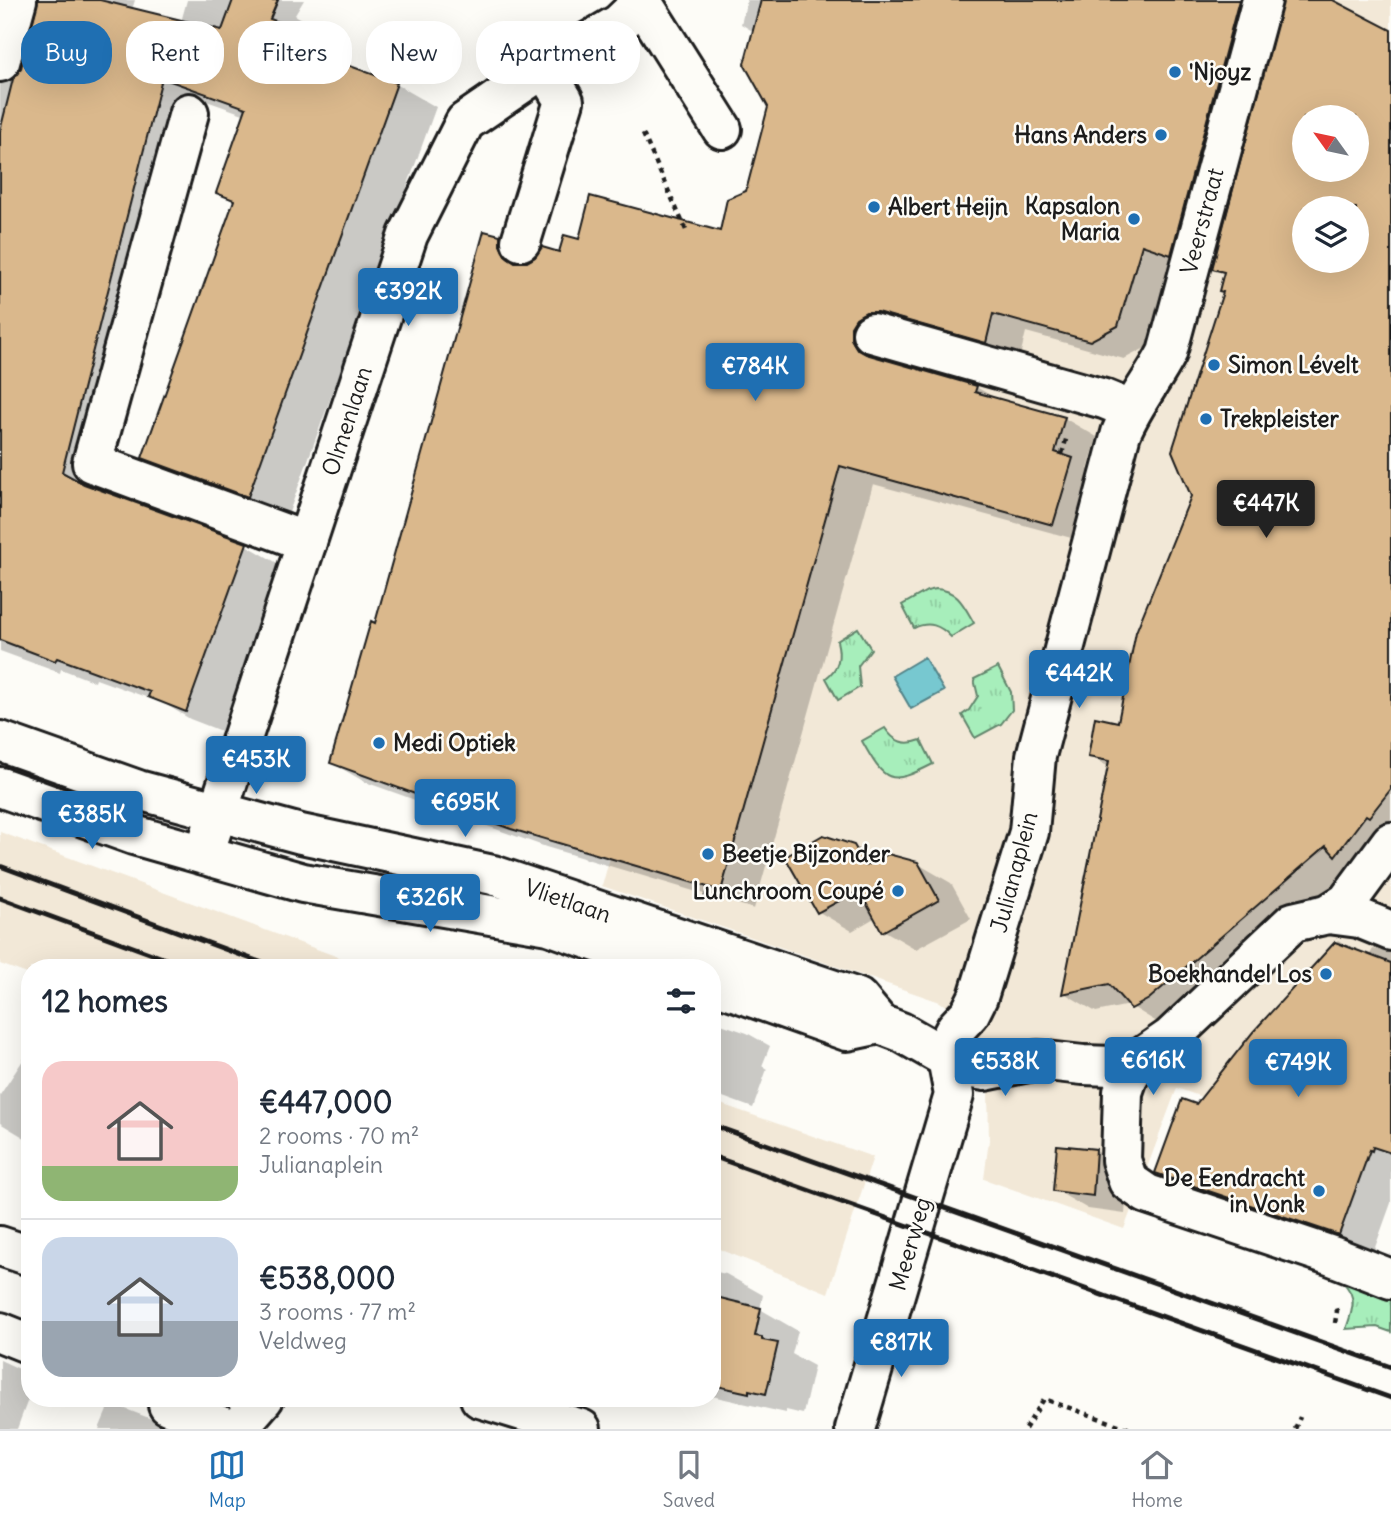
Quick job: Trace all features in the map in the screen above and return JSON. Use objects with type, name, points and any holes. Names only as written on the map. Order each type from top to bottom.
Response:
[{"type":"street","points":[[0,62],[16,0]]},
{"type":"street","name":"Veerstraat","points":[[1126,421],[1167,353],[1262,0]]},
{"type":"street","points":[[643,1],[722,130]]},
{"type":"street","name":"Olmenlaan","points":[[622,21],[643,1]]},
{"type":"street","name":"Olmenlaan","points":[[204,854],[408,235],[465,122],[521,84]]},
{"type":"street","points":[[521,241],[564,101],[554,84]]},
{"type":"street","points":[[189,113],[92,463],[307,542]]},
{"type":"street","points":[[872,333],[1104,399],[1126,421]]},
{"type":"street","name":"Julianaplein","points":[[947,1058],[949,1041],[956,1028],[970,1013],[978,997],[1029,832],[1036,755],[1126,421]]},
{"type":"street","name":"Vlietlaan","points":[[0,741],[138,790],[301,834],[493,875],[858,998],[880,1024],[901,1032],[964,1068],[985,1071],[1038,1060],[1113,1066],[1141,1058]]},
{"type":"street","name":"Vlietlaan","points":[[0,787],[134,835],[303,883],[549,925],[645,959]]},
{"type":"street","points":[[1391,842],[1347,902],[1328,914],[1293,922],[1170,1038],[1141,1058],[1129,1074],[1123,1092],[1121,1119],[1121,1160],[1128,1181],[1147,1194],[1332,1256],[1391,1279]]},
{"type":"street","points":[[1328,914],[1359,918],[1391,931]]},
{"type":"street","points":[[721,986],[847,1031],[880,1024]]},
{"type":"street","name":"Meerweg","points":[[855,1429],[954,1095],[947,1058]]},
{"type":"street","points":[[1083,1065],[1101,1078],[1115,1094],[1121,1119]]},
{"type":"street","points":[[0,1246],[21,1253]]},
{"type":"street","points":[[0,1332],[21,1340]]},
{"type":"street","points":[[173,1407],[229,1429]]},
{"type":"street","points":[[237,1429],[256,1407]]},
{"type":"street","points":[[523,1407],[571,1417]]},
{"type":"path","points":[[643,134],[686,230]]},
{"type":"path","points":[[1025,1429],[1044,1399],[1130,1429]]},
{"type":"path","points":[[1295,1429],[1300,1417]]},
{"type":"shaded area","points":[[851,0],[1391,0],[1391,1069],[1316,1139],[1177,1088],[1124,1229],[984,1179],[989,1140],[988,1092],[976,1040],[961,1017],[940,1002],[602,886]]},
{"type":"shaded area","points":[[0,832],[344,959],[21,959],[21,972],[0,964]]},
{"type":"shaded area","points":[[721,1104],[873,1157],[828,1293],[721,1250]]},
{"type":"green space","points":[[936,589],[955,596],[974,623],[951,637],[934,625],[914,628],[902,605]]},
{"type":"green space","points":[[858,628],[871,649],[858,666],[860,687],[838,700],[826,678],[838,662],[837,641]]},
{"type":"green space","points":[[998,667],[1011,692],[1012,710],[1001,724],[975,738],[962,715],[969,710],[978,696],[974,679]]},
{"type":"green space","points":[[885,728],[900,742],[921,740],[933,764],[907,776],[890,776],[883,773],[862,741]]},
{"type":"green space","points":[[1334,1275],[1391,1298],[1391,1332],[1377,1327],[1346,1329],[1352,1305],[1351,1293]]},
{"type":"water","points":[[924,657],[944,691],[911,709],[892,676]]},
{"type":"building","points":[[38,0],[100,0],[185,21],[126,21],[126,84],[160,84],[62,472],[84,484],[247,543],[186,712],[148,697],[150,692],[0,640],[0,131],[13,79],[21,68],[21,84],[112,84],[112,21],[33,21]]},
{"type":"building","points":[[233,0],[278,0],[270,19],[276,21],[238,21],[238,84],[352,84],[352,67],[366,72],[366,84],[397,84],[248,497],[142,458],[234,200],[216,193],[246,108],[179,84],[224,84],[224,25]]},
{"type":"building","points":[[761,0],[1239,0],[1171,255],[1142,245],[1118,326],[1090,341],[993,314],[986,343],[877,312],[866,312],[856,318],[851,326],[851,339],[857,349],[866,354],[977,386],[975,392],[1065,417],[1055,452],[1073,458],[1053,525],[840,466],[721,891],[511,829],[330,763],[371,621],[375,623],[484,231],[500,235],[500,245],[505,255],[515,262],[527,262],[535,257],[542,247],[559,252],[564,235],[579,239],[590,196],[720,231],[727,199],[746,191],[768,107],[744,64]]},
{"type":"building","points":[[1283,0],[1333,0],[1391,30],[1391,789],[1369,817],[1366,815],[1335,856],[1326,846],[1149,999],[1131,1009],[1109,984],[1062,994],[1109,761],[1088,757],[1095,717],[1118,722],[1136,632],[1191,496],[1172,451],[1223,292],[1219,291],[1224,272],[1212,269]]},
{"type":"building","points":[[823,835],[854,845],[866,866],[888,854],[918,862],[939,900],[882,932],[859,890],[817,913],[785,857]]},
{"type":"building","points":[[1335,942],[1391,963],[1391,1153],[1373,1147],[1372,1151],[1370,1150],[1339,1235],[1155,1173],[1182,1099],[1196,1104],[1253,1032]]},
{"type":"building","points":[[1057,1145],[1096,1149],[1093,1196],[1053,1191]]},
{"type":"building","points":[[721,1298],[761,1308],[755,1336],[778,1343],[766,1394],[749,1390],[749,1393],[721,1387]]},
{"type":"railway","points":[[0,866],[252,959]]},
{"type":"railway","points":[[0,898],[166,959]]},
{"type":"railway","points":[[721,1128],[1391,1367]]},
{"type":"railway","points":[[721,1159],[1391,1398]]},
{"type":"place","name":"'Njoyz","points":[[1175,72]]},
{"type":"place","name":"Hans Anders","points":[[1161,135]]},
{"type":"place","name":"Albert Heijn","points":[[874,207]]},
{"type":"place","name":"Kapsalon Maria","points":[[1134,219]]},
{"type":"place","name":"Simon Lévelt","points":[[1214,365]]},
{"type":"place","name":"Trekpleister","points":[[1206,419]]},
{"type":"place","name":"Medi Optiek","points":[[379,743]]},
{"type":"place","name":"Beetje Bijzonder","points":[[708,854]]},
{"type":"place","name":"Lunchroom Coupé","points":[[898,891]]},
{"type":"place","name":"Boekhandel Los","points":[[1326,974]]},
{"type":"place","name":"De Eendracht in Vonk","points":[[1319,1191]]}]
